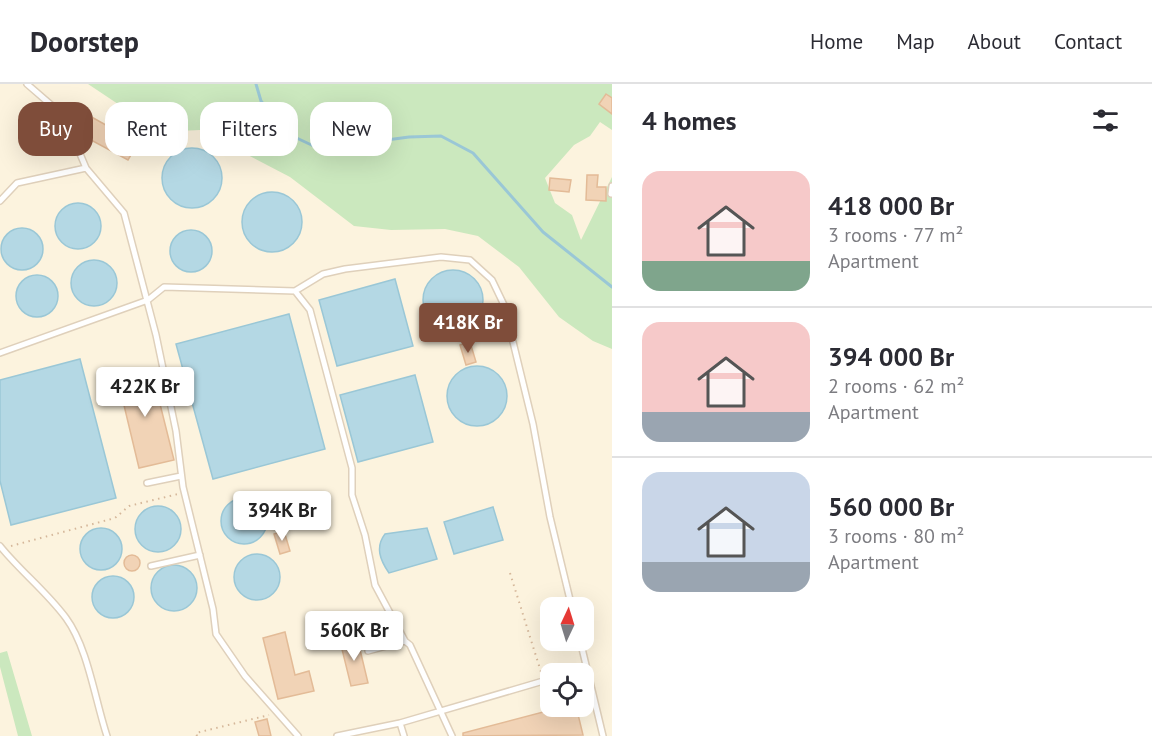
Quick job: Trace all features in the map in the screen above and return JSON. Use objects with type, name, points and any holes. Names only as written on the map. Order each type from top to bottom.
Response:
[{"type":"lane","points":[[27,84],[64,116],[86,168],[124,213],[148,300],[176,432],[184,492],[216,634],[245,676],[298,736]]},
{"type":"lane","points":[[0,201],[17,183],[86,168]]},
{"type":"lane","points":[[610,194],[612,186]]},
{"type":"lane","points":[[0,353],[148,300],[164,287],[296,291],[322,274],[441,257],[470,260],[492,280],[504,305],[570,597]]},
{"type":"lane","points":[[296,291],[310,310],[352,468],[352,495],[366,535],[375,585],[405,641],[410,645],[452,736]]},
{"type":"lane","points":[[147,483],[182,476]]},
{"type":"lane","points":[[1,547],[44,590],[67,620],[80,645],[107,736]]},
{"type":"lane","points":[[151,566],[200,555]]},
{"type":"lane","points":[[368,651],[405,641]]},
{"type":"lane","points":[[338,736],[400,723],[540,682]]},
{"type":"lane","points":[[594,699],[603,736]]},
{"type":"lane","points":[[400,723],[404,736]]},
{"type":"path","points":[[1,547],[115,518],[129,506],[184,492]]},
{"type":"path","points":[[510,573],[541,663]]},
{"type":"path","points":[[197,736],[196,733],[279,712]]},
{"type":"green space","points":[[88,84],[612,84],[612,130],[600,122],[590,136],[574,145],[545,178],[555,203],[572,215],[581,240],[612,177],[612,349],[593,341],[559,317],[519,267],[478,236],[445,229],[391,230],[354,226],[290,177],[250,156],[298,156],[298,102],[200,102],[200,130],[188,131],[188,102],[115,102]]},
{"type":"green space","points":[[7,651],[32,736],[18,736],[0,667],[0,653]]},
{"type":"water","points":[[192,148],[200,150],[200,156],[213,157],[221,172],[221,184],[213,199],[192,208],[171,199],[162,178],[171,157],[188,156],[188,149]]},
{"type":"water","points":[[272,192],[293,201],[302,222],[293,243],[272,252],[251,243],[242,222],[251,201]]},
{"type":"water","points":[[78,203],[94,210],[101,226],[94,242],[78,249],[62,242],[55,226],[62,210]]},
{"type":"water","points":[[22,228],[37,234],[43,249],[37,264],[22,270],[7,264],[1,249],[7,234]]},
{"type":"water","points":[[191,230],[206,236],[212,251],[206,266],[191,272],[176,266],[170,251],[176,236]]},
{"type":"water","points":[[94,260],[110,267],[117,283],[110,299],[94,306],[78,299],[71,283],[78,267]]},
{"type":"water","points":[[453,270],[474,279],[483,300],[474,321],[453,330],[432,321],[423,300],[432,279]]},
{"type":"water","points":[[37,275],[45,276],[52,281],[57,288],[57,304],[52,311],[45,316],[37,317],[29,316],[22,311],[17,304],[16,296],[17,288],[22,281],[29,276]]},
{"type":"water","points":[[395,279],[413,346],[337,366],[319,300]]},
{"type":"water","points":[[289,314],[325,449],[213,479],[176,344]]},
{"type":"water","points":[[80,359],[116,498],[11,525],[0,481],[0,380]]},
{"type":"water","points":[[477,366],[498,375],[507,396],[498,417],[477,426],[456,417],[447,396],[456,375]]},
{"type":"water","points":[[415,375],[433,442],[358,462],[340,395]]},
{"type":"water","points":[[244,498],[260,505],[267,521],[260,537],[244,544],[228,537],[221,521],[228,505]]},
{"type":"water","points":[[158,506],[174,513],[181,529],[174,545],[158,552],[142,545],[135,529],[142,513]]},
{"type":"water","points":[[493,507],[503,540],[454,554],[444,522]]},
{"type":"water","points":[[101,528],[116,534],[122,549],[116,564],[101,570],[86,564],[80,549],[86,534]]},
{"type":"water","points":[[427,528],[437,559],[389,573],[379,549],[385,534]]},
{"type":"water","points":[[257,554],[273,561],[280,577],[273,593],[257,600],[241,593],[234,577],[241,561]]},
{"type":"water","points":[[174,565],[190,572],[197,588],[190,604],[174,611],[158,604],[151,588],[158,572]]},
{"type":"water","points":[[113,576],[121,577],[128,582],[133,589],[133,605],[128,612],[121,617],[113,618],[105,617],[98,612],[93,605],[92,597],[93,589],[98,582],[105,577]]},
{"type":"building","points":[[606,94],[612,98],[612,114],[599,104]]},
{"type":"building","points":[[93,118],[105,125],[105,148],[93,141]]},
{"type":"building","points":[[587,175],[598,175],[597,187],[606,187],[606,201],[586,200]]},
{"type":"building","points":[[550,178],[571,180],[569,192],[549,190]]},
{"type":"building","points":[[470,342],[476,362],[466,365],[460,345]]},
{"type":"building","points":[[151,368],[174,460],[139,468],[117,376]]},
{"type":"building","points":[[284,531],[290,551],[280,554],[274,534]]},
{"type":"building","points":[[132,555],[138,557],[140,563],[138,569],[132,571],[126,569],[124,563],[126,557]]},
{"type":"building","points":[[285,632],[295,675],[309,671],[314,691],[278,699],[263,638]]},
{"type":"building","points":[[357,637],[368,683],[351,686],[340,641]]},
{"type":"building","points":[[540,713],[540,717],[579,717],[583,735],[463,736],[463,733]]},
{"type":"building","points":[[267,719],[271,736],[259,736],[255,722]]},
{"type":"waterway","points":[[256,84],[261,101],[286,133],[320,149],[409,137],[441,136],[473,153],[543,232],[612,287]]}]
